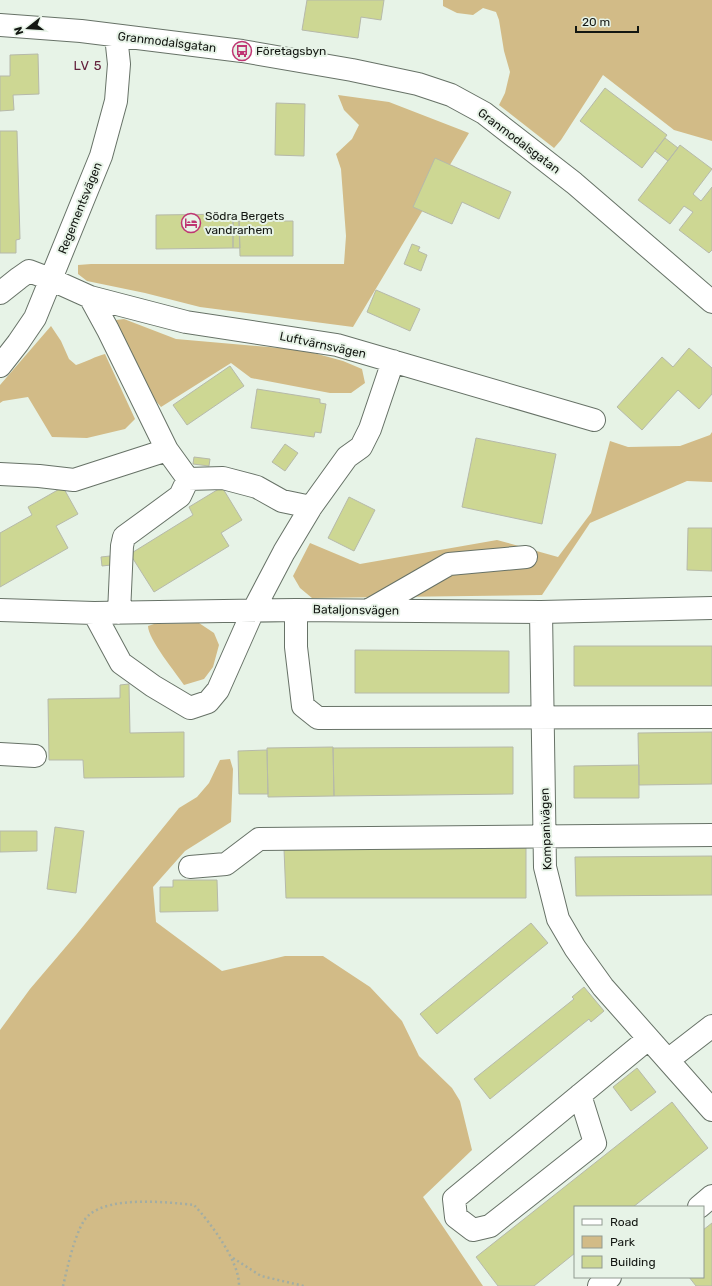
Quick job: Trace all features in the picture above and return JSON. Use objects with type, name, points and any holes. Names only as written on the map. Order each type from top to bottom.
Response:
[{"type":"street","name":"Granmodalsgatan","points":[[0,25],[81,31],[242,51],[344,68],[418,84],[450,95],[484,113],[574,183],[712,302]]},
{"type":"street","name":"Regementsvägen","points":[[0,366],[35,318],[101,156],[116,102],[119,64],[116,36]]},
{"type":"street","name":"Luftvärnsvägen","points":[[0,293],[29,271],[90,297],[186,322],[337,345],[594,420]]},
{"type":"street","points":[[90,297],[112,336],[167,450],[188,479]]},
{"type":"street","points":[[94,613],[121,663],[153,686],[190,708],[208,702],[218,690],[253,611],[284,552],[311,507],[347,457],[361,446],[370,429],[394,361]]},
{"type":"street","points":[[0,474],[74,480],[167,450]]},
{"type":"street","points":[[188,479],[223,478],[257,487],[282,501],[311,507]]},
{"type":"street","points":[[119,613],[122,546],[124,537],[180,496],[188,479]]},
{"type":"street","points":[[368,610],[449,564],[526,556]]},
{"type":"street","name":"Bataljonsvägen","points":[[0,610],[94,613],[296,610],[541,612],[712,608]]},
{"type":"street","points":[[296,610],[296,647],[303,706],[318,718],[712,717]]},
{"type":"street","name":"Kompanivägen","points":[[541,612],[545,867],[558,918],[575,948],[603,986],[712,1110]]},
{"type":"street","points":[[0,754],[34,756]]},
{"type":"street","points":[[190,867],[226,864],[260,839],[712,835]]},
{"type":"street","points":[[668,1060],[712,1026]]},
{"type":"street","points":[[580,1095],[595,1142],[490,1226],[473,1230],[456,1217],[454,1199],[580,1095],[648,1039]]},
{"type":"street","points":[[700,1206],[712,1196]]},
{"type":"street","points":[[599,1286],[609,1278]]},
{"type":"path","points":[[63,1286],[68,1261],[78,1233],[88,1215],[100,1208],[123,1203],[150,1202],[194,1205],[203,1214],[232,1258],[240,1281],[239,1286]]},
{"type":"path","points":[[232,1258],[261,1276],[304,1286]]},
{"type":"green space","points":[[443,0],[712,0],[712,141],[674,130],[603,75],[561,140],[554,148],[499,105],[505,93],[510,72],[496,12],[483,8],[473,15],[457,13],[443,6]]},
{"type":"green space","points":[[338,95],[389,102],[469,133],[353,327],[200,307],[145,293],[87,281],[78,274],[78,265],[91,264],[344,264],[346,236],[341,169],[336,154],[352,139],[359,125],[344,110]]},
{"type":"green space","points":[[124,319],[176,339],[303,350],[343,361],[362,369],[365,383],[351,393],[330,393],[251,378],[231,363],[161,407],[148,392],[113,323],[116,320]]},
{"type":"green space","points":[[51,326],[61,341],[69,359],[76,365],[105,354],[135,419],[125,429],[87,438],[52,437],[28,397],[3,401],[0,403],[0,385]]},
{"type":"green space","points":[[712,432],[712,482],[687,481],[590,523],[542,595],[312,598],[300,588],[293,576],[310,543],[360,564],[497,540],[558,557],[591,513],[610,441],[628,447],[680,446],[710,435]]},
{"type":"green space","points":[[199,623],[214,633],[219,645],[213,667],[204,679],[184,685],[152,639],[148,626],[154,624]]},
{"type":"green space","points":[[230,759],[233,769],[231,822],[185,851],[153,887],[156,922],[222,971],[285,956],[323,956],[370,987],[402,1021],[419,1056],[452,1088],[460,1101],[472,1150],[423,1197],[483,1286],[0,1286],[0,1030],[30,989],[179,808],[197,797],[209,783],[220,760]]},
{"type":"building","points":[[307,0],[384,0],[381,20],[361,17],[358,38],[302,30]]},
{"type":"building","points":[[38,54],[39,94],[13,95],[14,110],[0,111],[0,76],[10,76],[10,55]]},
{"type":"building","points":[[605,88],[667,135],[642,168],[580,121]]},
{"type":"building","points":[[276,103],[305,104],[304,156],[275,155]]},
{"type":"building","points":[[0,131],[17,131],[20,239],[16,240],[16,253],[0,253]]},
{"type":"building","points":[[665,138],[678,148],[668,161],[655,151]]},
{"type":"building","points":[[680,145],[712,169],[693,194],[701,201],[712,187],[712,250],[709,253],[679,230],[693,212],[684,206],[670,224],[638,200]]},
{"type":"building","points":[[435,158],[511,192],[499,219],[462,202],[452,224],[413,207]]},
{"type":"building","points":[[233,214],[233,248],[156,249],[156,215]]},
{"type":"building","points":[[233,221],[239,221],[240,248],[233,248]]},
{"type":"building","points":[[239,221],[293,221],[293,256],[240,256]]},
{"type":"building","points":[[412,244],[420,247],[418,251],[427,255],[421,271],[404,264]]},
{"type":"building","points":[[376,290],[420,309],[410,331],[367,312]]},
{"type":"building","points":[[689,348],[712,368],[712,394],[699,409],[678,390],[642,430],[617,407],[662,357],[673,367]]},
{"type":"building","points":[[230,366],[244,386],[187,425],[173,405]]},
{"type":"building","points":[[257,389],[320,399],[320,403],[326,404],[321,433],[315,432],[314,437],[251,428]]},
{"type":"building","points":[[476,438],[556,454],[542,524],[462,507]]},
{"type":"building","points":[[285,444],[298,453],[285,471],[272,462]]},
{"type":"building","points":[[194,457],[210,459],[209,466],[193,464]]},
{"type":"building","points":[[63,487],[78,514],[56,526],[68,548],[0,587],[0,533],[32,515],[28,507]]},
{"type":"building","points":[[222,487],[242,520],[221,533],[229,546],[154,592],[130,554],[193,515],[189,507]]},
{"type":"building","points":[[349,497],[375,510],[354,551],[328,538]]},
{"type":"building","points":[[688,528],[712,528],[712,571],[687,570]]},
{"type":"building","points":[[110,556],[111,565],[102,566],[101,557]]},
{"type":"building","points":[[574,646],[712,646],[712,686],[574,686]]},
{"type":"building","points":[[355,650],[509,651],[509,693],[355,693]]},
{"type":"building","points":[[129,684],[130,733],[184,732],[184,777],[84,778],[83,760],[49,760],[48,699],[120,698],[120,685]]},
{"type":"building","points":[[712,732],[712,784],[639,785],[638,733]]},
{"type":"building","points":[[333,747],[334,796],[268,797],[267,748]]},
{"type":"building","points":[[513,747],[513,794],[334,796],[333,748]]},
{"type":"building","points":[[267,750],[268,794],[239,794],[238,751]]},
{"type":"building","points":[[639,765],[639,798],[574,798],[574,766]]},
{"type":"building","points":[[55,827],[84,831],[76,893],[47,889]]},
{"type":"building","points":[[0,831],[37,831],[37,851],[0,852]]},
{"type":"building","points":[[526,848],[526,898],[286,898],[284,849]]},
{"type":"building","points":[[712,856],[712,895],[576,896],[575,857]]},
{"type":"building","points":[[173,880],[217,880],[218,911],[160,912],[160,887],[173,887]]},
{"type":"building","points":[[531,923],[548,943],[437,1034],[420,1014]]},
{"type":"building","points":[[584,987],[604,1011],[591,1022],[589,1019],[490,1099],[474,1079],[574,999],[572,997]]},
{"type":"building","points":[[637,1068],[656,1092],[631,1111],[613,1087]]},
{"type":"building","points":[[672,1102],[708,1148],[634,1206],[574,1206],[574,1254],[534,1286],[498,1286],[476,1257]]},
{"type":"building","points":[[712,1223],[712,1286],[696,1286],[690,1278],[704,1278],[704,1229]]},
{"type":"place","name":"Företagsbyn","points":[[242,51]]},
{"type":"place","name":"Södra Bergets vandrarhem","points":[[191,223]]},
{"type":"district","name":"LV 5","points":[[88,65]]}]
